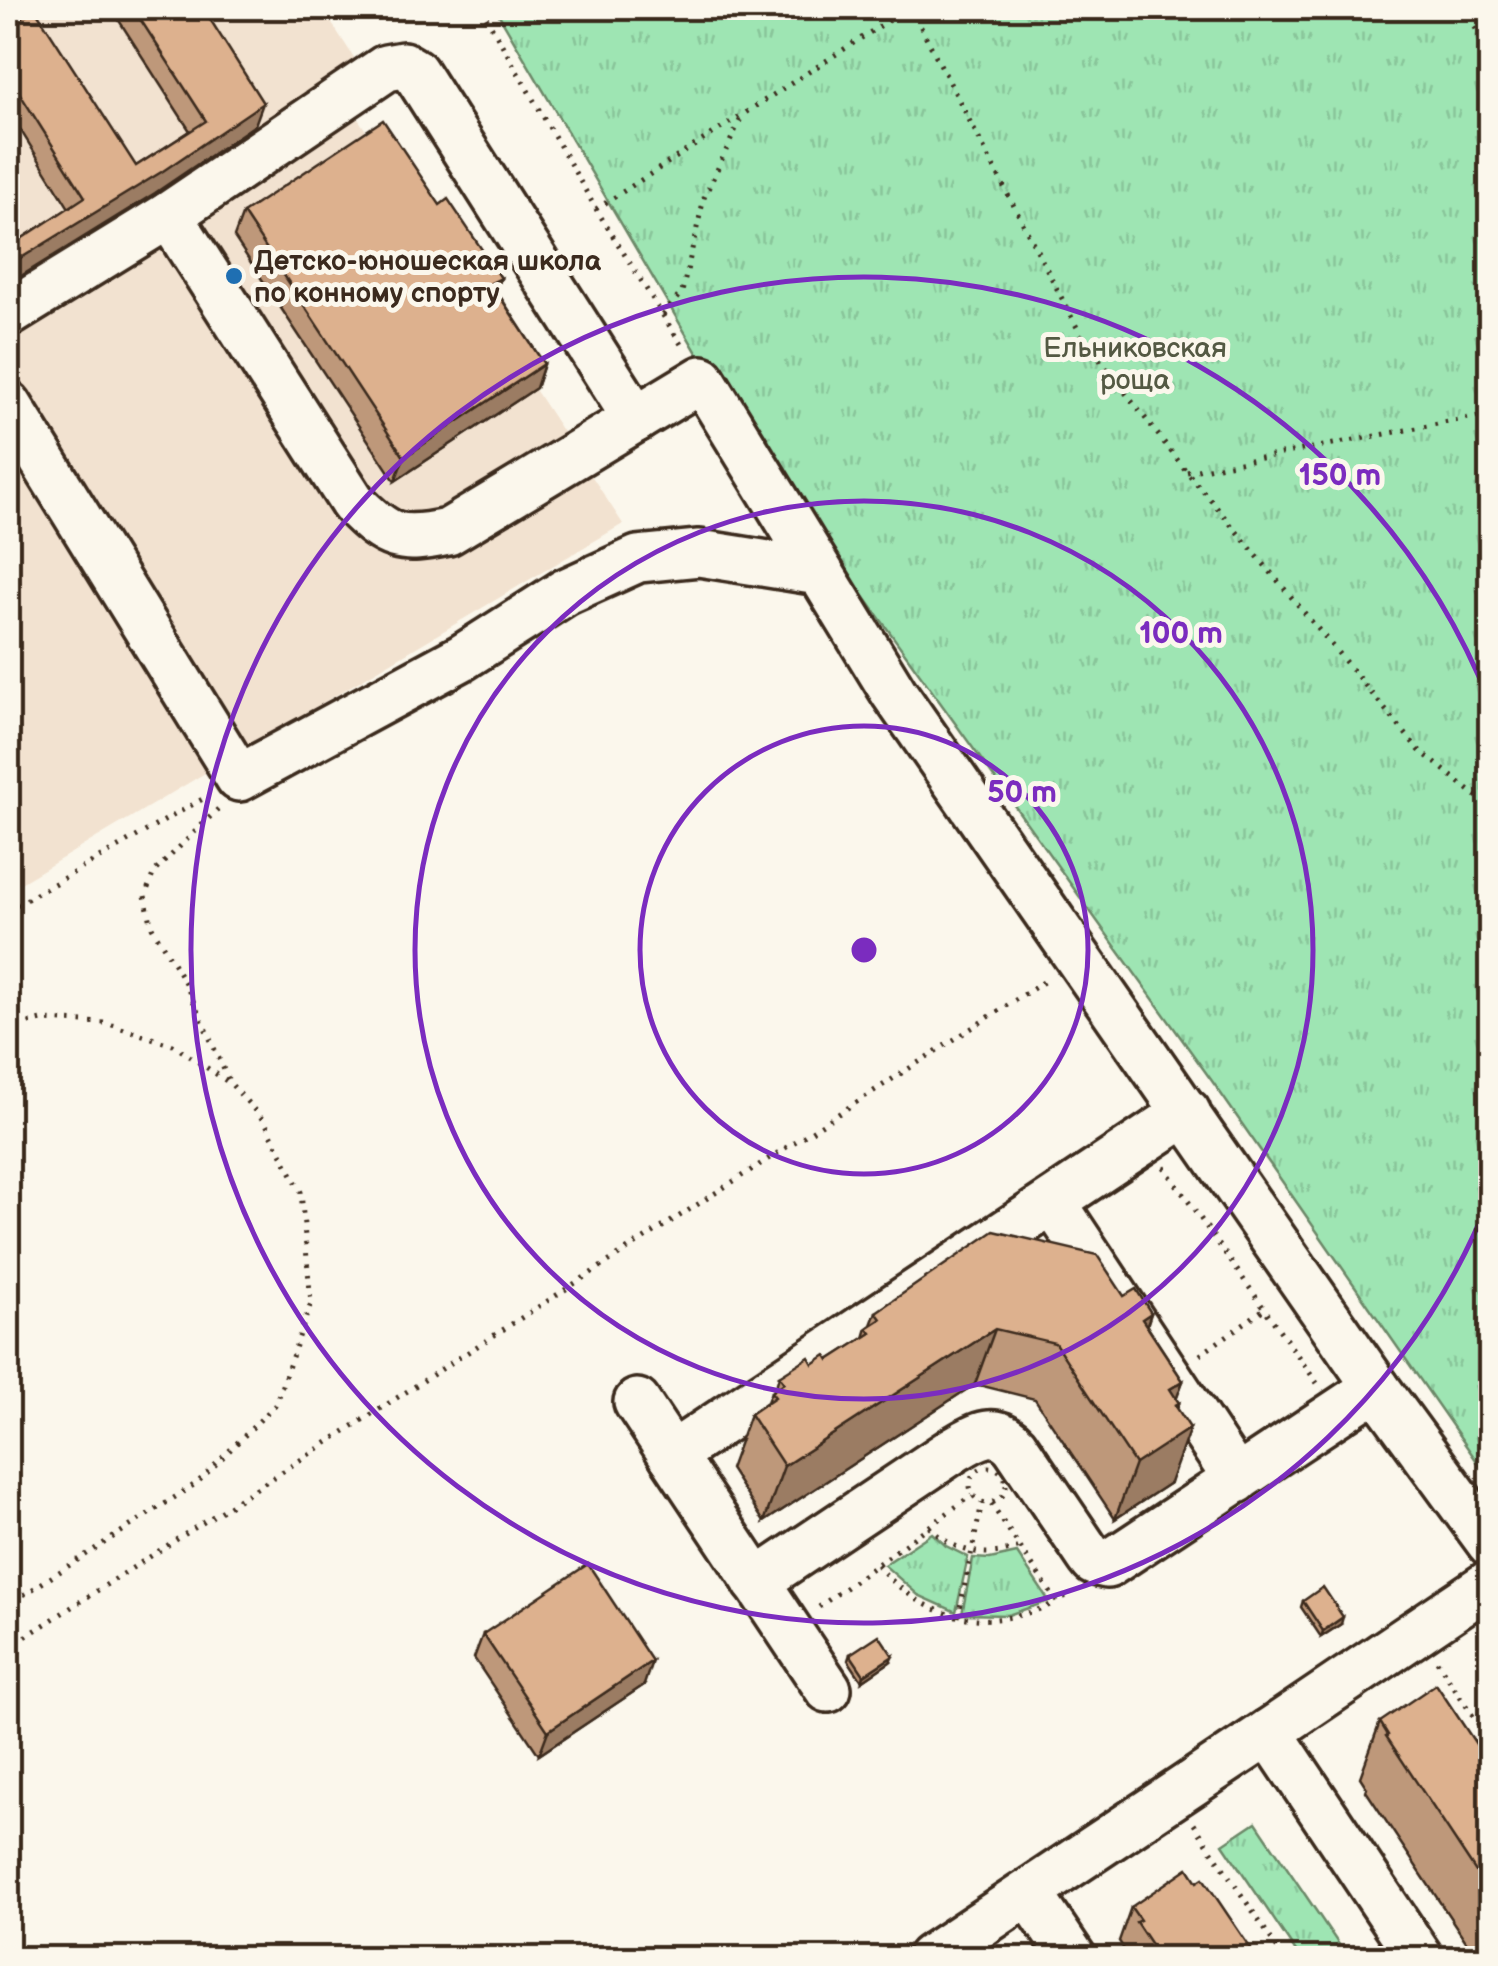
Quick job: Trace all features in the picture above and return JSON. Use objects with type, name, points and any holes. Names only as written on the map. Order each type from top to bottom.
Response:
[{"type":"lane","points":[[8,314],[169,215],[386,68],[403,65],[415,72],[636,419]]},
{"type":"lane","points":[[169,215],[354,503],[376,527],[410,540],[448,532],[702,378],[894,693],[1376,1387],[1490,1544]]},
{"type":"lane","points":[[8,404],[239,778],[463,656],[565,592],[638,559],[699,553],[819,572]]},
{"type":"lane","points":[[672,1456],[1187,1112]]},
{"type":"lane","points":[[1052,1202],[1238,1480]]},
{"type":"lane","points":[[756,1582],[967,1442],[988,1432],[1003,1435],[1015,1446],[1090,1557],[1101,1565],[1114,1562],[1376,1387]]},
{"type":"lane","points":[[636,1402],[828,1690]]},
{"type":"lane","points":[[930,1958],[1490,1583]]},
{"type":"lane","points":[[1268,1732],[1420,1958]]},
{"type":"lane","points":[[1029,1893],[1073,1958]]},
{"type":"path","points":[[480,8],[596,209],[702,378]]},
{"type":"path","points":[[596,209],[910,8],[1082,337],[1187,472],[1420,750],[1490,807]]},
{"type":"path","points":[[1466,8],[1490,59]]},
{"type":"path","points":[[663,315],[682,292],[704,198],[743,114]]},
{"type":"path","points":[[1187,472],[1490,414]]},
{"type":"path","points":[[8,910],[239,778]]},
{"type":"path","points":[[231,1084],[185,983],[152,927],[146,896],[154,872],[218,808],[239,778]]},
{"type":"path","points":[[8,1648],[1079,960]]},
{"type":"path","points":[[8,1028],[42,1020],[106,1023],[173,1045],[231,1084],[265,1122],[301,1192],[311,1303],[275,1404],[197,1483],[8,1604]]},
{"type":"path","points":[[1145,1140],[1338,1412]]},
{"type":"path","points":[[1168,1376],[1264,1309]]},
{"type":"path","points":[[982,1468],[996,1469],[1002,1474],[1004,1495],[992,1504],[982,1503],[972,1495],[972,1476],[982,1468]]},
{"type":"path","points":[[788,1630],[972,1495]]},
{"type":"path","points":[[958,1617],[982,1503]]},
{"type":"path","points":[[992,1504],[1057,1602]]},
{"type":"path","points":[[929,1527],[948,1543],[971,1552],[996,1553],[1020,1547]]},
{"type":"path","points":[[876,1565],[921,1604],[958,1617],[988,1620],[1018,1617],[1057,1602],[1087,1581],[1101,1565]]},
{"type":"path","points":[[1417,1632],[1490,1742]]},
{"type":"path","points":[[1175,1795],[1284,1958]]},
{"type":"shaded area","name":"Детско-юношеская школа по конному спорту","points":[[8,8],[322,8],[362,70],[338,88],[623,524],[14,887],[8,877]]},
{"type":"green space","name":"Ельниковская роща","points":[[495,8],[1490,8],[1490,1480],[1217,1088],[731,411]]},
{"type":"green space","points":[[932,1533],[946,1546],[968,1557],[956,1612],[918,1595],[884,1565]]},
{"type":"green space","points":[[1017,1553],[1049,1601],[1008,1615],[962,1614],[973,1558]]},
{"type":"green space","points":[[1256,1822],[1348,1958],[1300,1958],[1223,1844]]},
{"type":"building","points":[[133,8],[203,8],[263,103],[163,171],[8,266],[8,230],[15,243],[85,197],[8,75],[8,27],[35,9],[136,166],[206,121]]},
{"type":"building","points":[[383,120],[440,205],[448,199],[501,278],[491,283],[544,364],[404,457],[243,213]]},
{"type":"building","points":[[994,1231],[1097,1255],[1124,1296],[1136,1289],[1151,1313],[1142,1319],[1183,1381],[1170,1389],[1190,1428],[1135,1464],[1055,1343],[995,1329],[784,1466],[750,1414],[775,1397],[771,1392],[784,1383],[779,1376],[809,1357],[813,1364],[826,1355],[829,1360],[871,1333],[867,1328],[881,1319],[876,1312]]},
{"type":"building","points":[[588,1564],[652,1661],[548,1731],[483,1634]]},
{"type":"building","points":[[1323,1587],[1343,1617],[1323,1631],[1303,1601]]},
{"type":"building","points":[[879,1635],[893,1656],[864,1675],[850,1654]]},
{"type":"building","points":[[1436,1684],[1490,1765],[1490,1893],[1380,1722]]},
{"type":"building","points":[[1188,1868],[1197,1882],[1203,1878],[1257,1958],[1160,1958],[1136,1922],[1140,1920],[1131,1907]]},
{"type":"place","name":"Детско-юношеская школа по конному спорту","points":[[234,276]]}]
